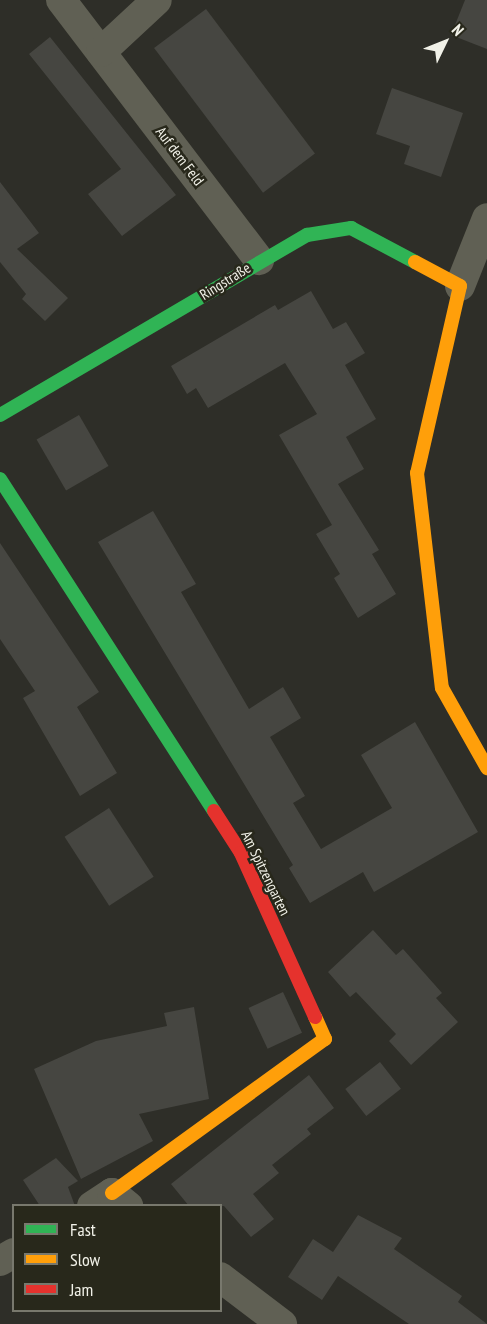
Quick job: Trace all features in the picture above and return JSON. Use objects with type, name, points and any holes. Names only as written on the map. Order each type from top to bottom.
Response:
[{"type":"street","name":"Auf dem Feld","points":[[61,0],[259,260]]},
{"type":"street","points":[[101,52],[157,0]]},
{"type":"street","points":[[487,218],[460,286],[417,473],[442,688],[487,768]]},
{"type":"street","name":"Ringstraße","points":[[0,415],[259,260],[307,234],[351,228],[460,286]]},
{"type":"street","name":"Am Spitzengarten","points":[[0,479],[241,853],[325,1039],[110,1202]]},
{"type":"street","points":[[222,1279],[282,1324]]},
{"type":"building","points":[[465,0],[487,0],[487,49],[451,35]]},
{"type":"building","points":[[206,9],[315,154],[263,193],[154,48]]},
{"type":"building","points":[[50,37],[176,195],[122,236],[88,194],[121,169],[29,54]]},
{"type":"building","points":[[392,88],[463,113],[441,177],[404,164],[410,146],[376,134]]},
{"type":"building","points":[[0,182],[39,233],[17,249],[68,298],[45,321],[22,299],[26,294],[0,262]]},
{"type":"building","points":[[311,291],[333,329],[346,322],[365,353],[345,365],[376,419],[346,437],[364,469],[338,484],[379,550],[372,554],[396,594],[358,618],[334,578],[340,574],[316,534],[332,525],[279,435],[317,414],[285,363],[208,408],[196,388],[187,394],[171,366],[275,305],[278,310]]},
{"type":"building","points":[[79,415],[108,466],[66,491],[37,440]]},
{"type":"building","points":[[153,511],[196,584],[181,592],[249,709],[283,687],[301,718],[270,737],[305,796],[293,803],[321,849],[392,808],[361,755],[415,722],[478,832],[374,892],[363,872],[310,903],[289,868],[293,865],[98,542]]},
{"type":"building","points":[[0,543],[99,692],[77,707],[117,773],[80,796],[23,698],[35,691],[0,639]]},
{"type":"building","points":[[109,808],[154,877],[109,906],[65,837]]},
{"type":"building","points":[[373,930],[396,955],[403,949],[442,993],[436,998],[458,1022],[411,1065],[389,1041],[396,1034],[356,992],[350,997],[328,972]]},
{"type":"building","points":[[283,992],[302,1033],[268,1049],[249,1008]]},
{"type":"building","points":[[194,1007],[209,1099],[139,1114],[153,1141],[81,1179],[34,1069],[96,1041],[167,1026],[164,1013]]},
{"type":"building","points":[[380,1062],[401,1089],[366,1116],[345,1089]]},
{"type":"building","points":[[309,1075],[334,1108],[307,1129],[311,1134],[272,1165],[279,1173],[253,1194],[274,1219],[251,1237],[222,1204],[187,1204],[171,1184]]},
{"type":"building","points":[[56,1158],[78,1181],[68,1187],[74,1204],[39,1204],[23,1180]]},
{"type":"building","points":[[358,1215],[402,1238],[394,1249],[462,1296],[458,1302],[487,1324],[409,1324],[338,1276],[322,1300],[288,1277],[313,1239],[333,1252]]},
{"type":"traffic: fast","points":[[0,415],[307,235],[351,228],[415,262]]},
{"type":"traffic: fast","points":[[0,479],[214,811]]},
{"type":"traffic: slow","points":[[415,262],[460,286],[417,473],[442,688],[487,768]]},
{"type":"traffic: slow","points":[[112,1193],[325,1039],[315,1017]]},
{"type":"traffic: jam","points":[[214,811],[241,853],[315,1017]]}]
